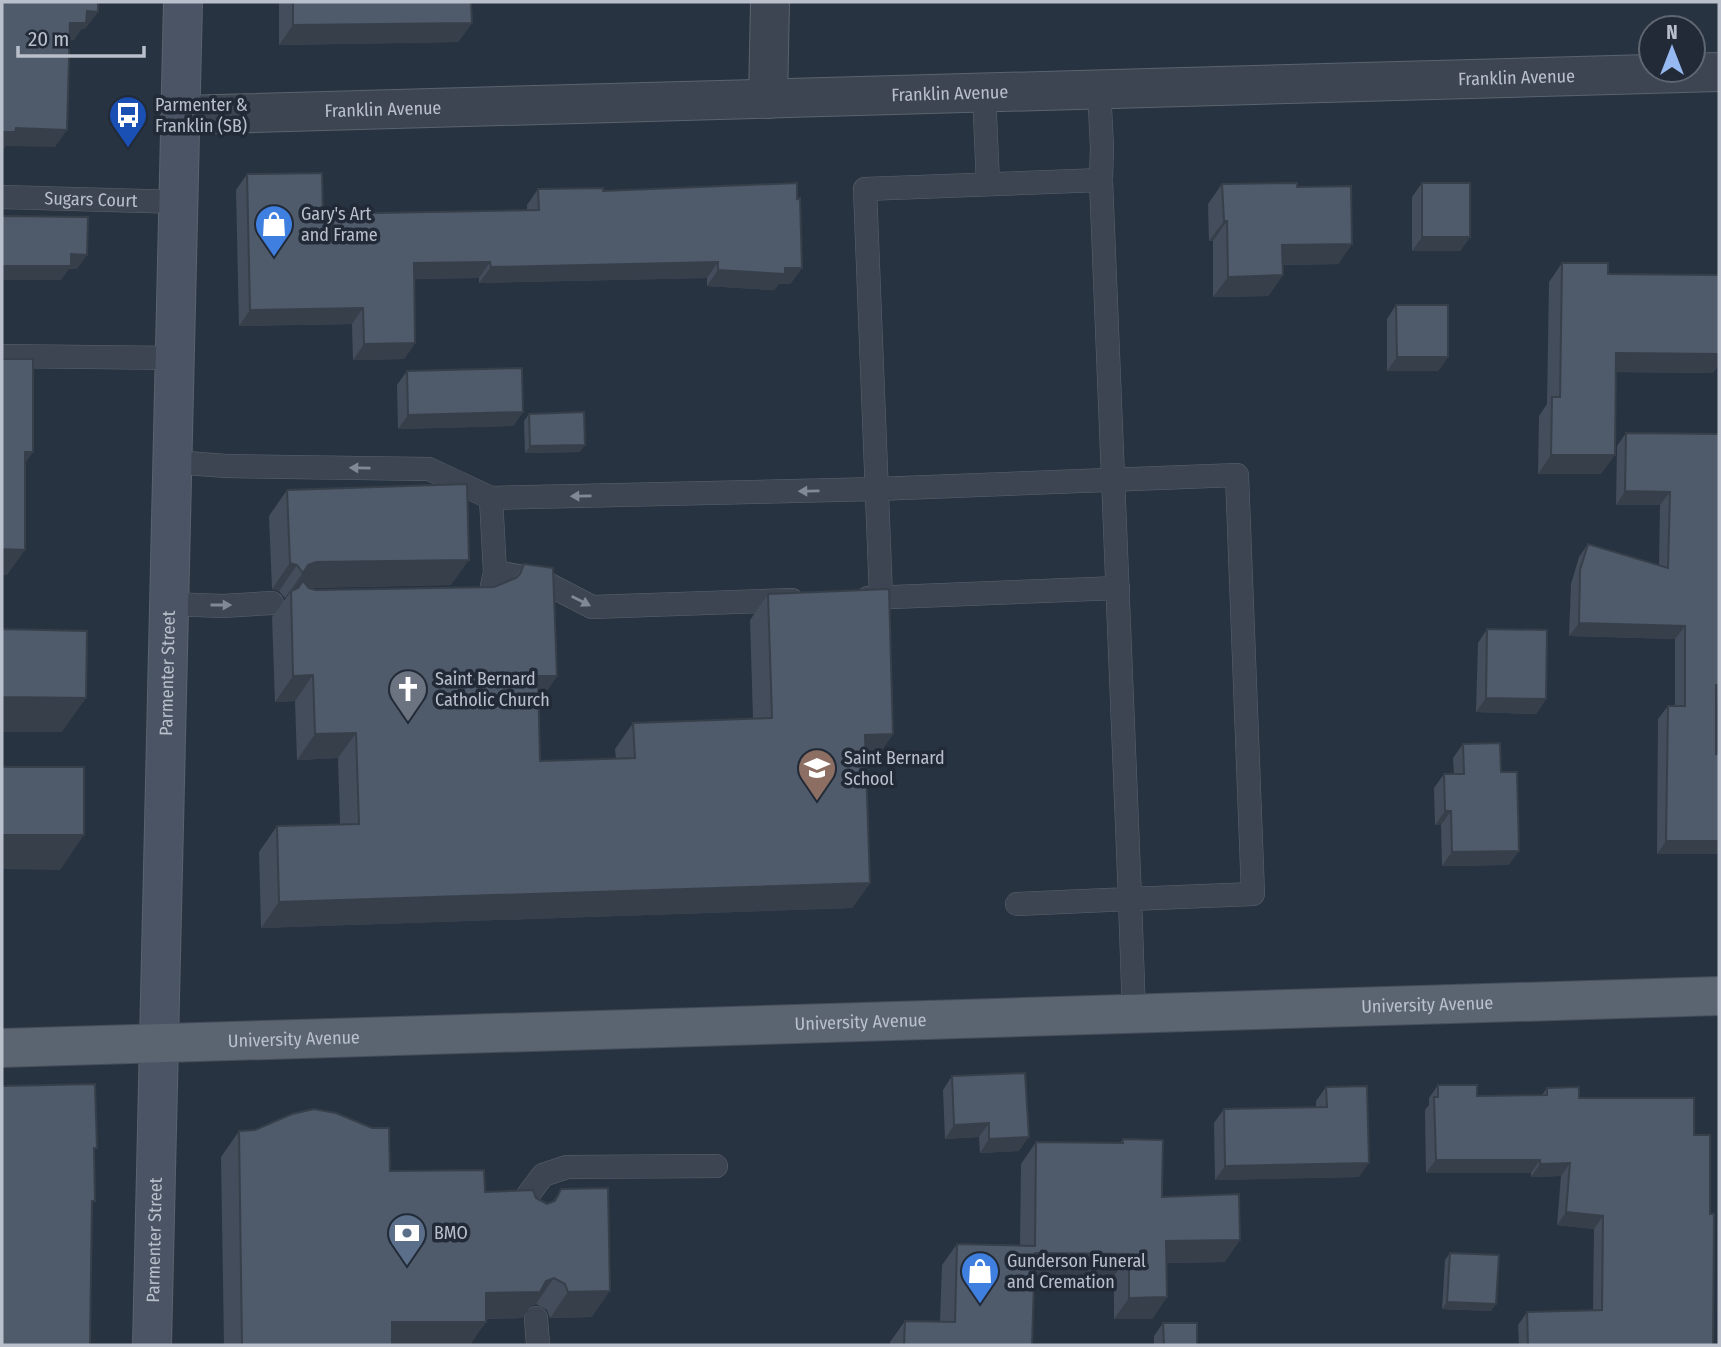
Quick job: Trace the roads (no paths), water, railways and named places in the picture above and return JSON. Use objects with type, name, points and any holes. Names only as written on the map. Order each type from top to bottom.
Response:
[{"type":"main road","name":"University Avenue","points":[[2,1048],[1719,996]]},
{"type":"street","name":"Parmenter Street","points":[[152,1345],[183,2]]},
{"type":"street","points":[[768,99],[770,2]]},
{"type":"street","name":"Franklin Avenue","points":[[182,115],[1719,72]]},
{"type":"lane","points":[[1099,89],[1134,1014]]},
{"type":"lane","points":[[984,92],[988,184]]},
{"type":"lane","points":[[881,597],[865,189],[1101,180]]},
{"type":"lane","name":"Sugars Court","points":[[2,197],[180,202]]},
{"type":"lane","points":[[2,356],[176,358]]},
{"type":"lane","points":[[173,462],[226,466],[429,470],[491,498],[877,489],[1237,475],[1254,894],[1017,904]]},
{"type":"lane","points":[[476,598],[491,592],[495,572],[491,498]]},
{"type":"lane","points":[[495,572],[540,580],[592,607],[812,599]]},
{"type":"lane","points":[[840,598],[1118,588]]},
{"type":"lane","points":[[169,604],[223,606],[272,603]]},
{"type":"lane","points":[[529,1216],[528,1195],[543,1175],[568,1167],[716,1166]]},
{"type":"lane","points":[[536,1318],[538,1345]]},
{"type":"place","name":"Parmenter & Franklin (SB)","points":[[128,149]]},
{"type":"place","name":"Gary's Art and Frame","points":[[274,258]]},
{"type":"place","name":"Saint Bernard Catholic Church","points":[[408,723]]},
{"type":"place","name":"Saint Bernard School","points":[[817,802]]},
{"type":"place","name":"BMO","points":[[407,1267]]},
{"type":"place","name":"Gunderson Funeral and Cremation","points":[[980,1305]]}]
